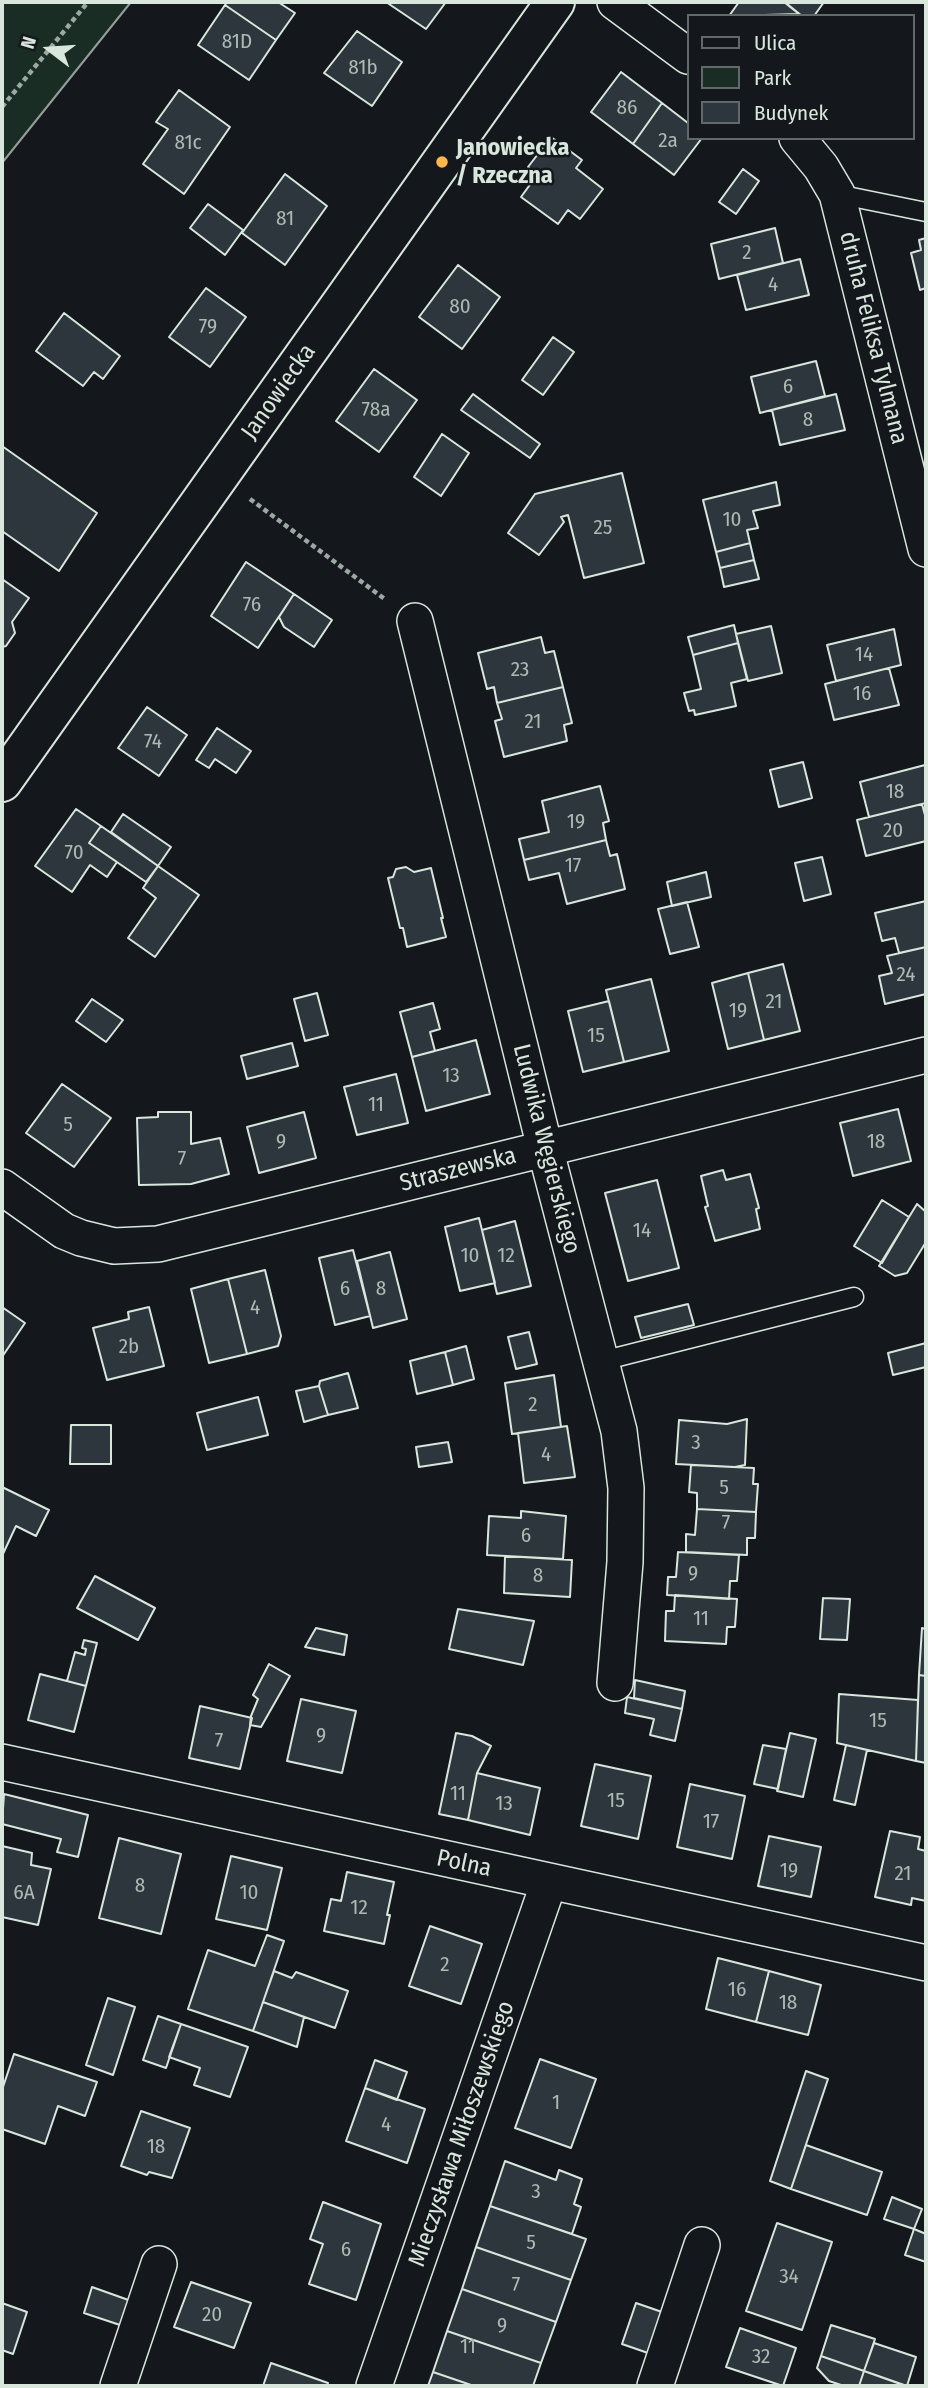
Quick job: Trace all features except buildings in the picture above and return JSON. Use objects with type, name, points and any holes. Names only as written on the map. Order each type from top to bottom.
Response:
[{"type":"street","name":"Janowiecka","points":[[2,782],[555,2]]},
{"type":"street","points":[[615,2],[687,56]]},
{"type":"street","name":"druha Feliksa Tylmana","points":[[799,140],[821,167],[837,194],[926,549]]},
{"type":"street","name":"Ludwika Węgierskiego","points":[[415,621],[545,1148],[619,1431],[626,1488],[625,1562],[615,1683]]},
{"type":"street","name":"Straszewska","points":[[2,1187],[64,1231],[80,1238],[114,1246],[158,1244],[926,1055]]},
{"type":"street","name":"Polna","points":[[2,1762],[926,1963]]},
{"type":"street","name":"Mieczysława Miłoszewskiego","points":[[374,2386],[549,1882]]},
{"type":"street","points":[[654,2386],[702,2245]]},
{"type":"street","points":[[118,2386],[159,2264]]},
{"type":"lane","points":[[837,194],[926,212]]},
{"type":"lane","points":[[602,1361],[854,1297]]},
{"type":"path","points":[[2,107],[88,2]]},
{"type":"path","points":[[219,476],[415,621]]},
{"type":"green space","points":[[2,2],[131,2],[2,163]]},
{"type":"place","name":"Janowiecka / Rzeczna","points":[[442,162]]}]
